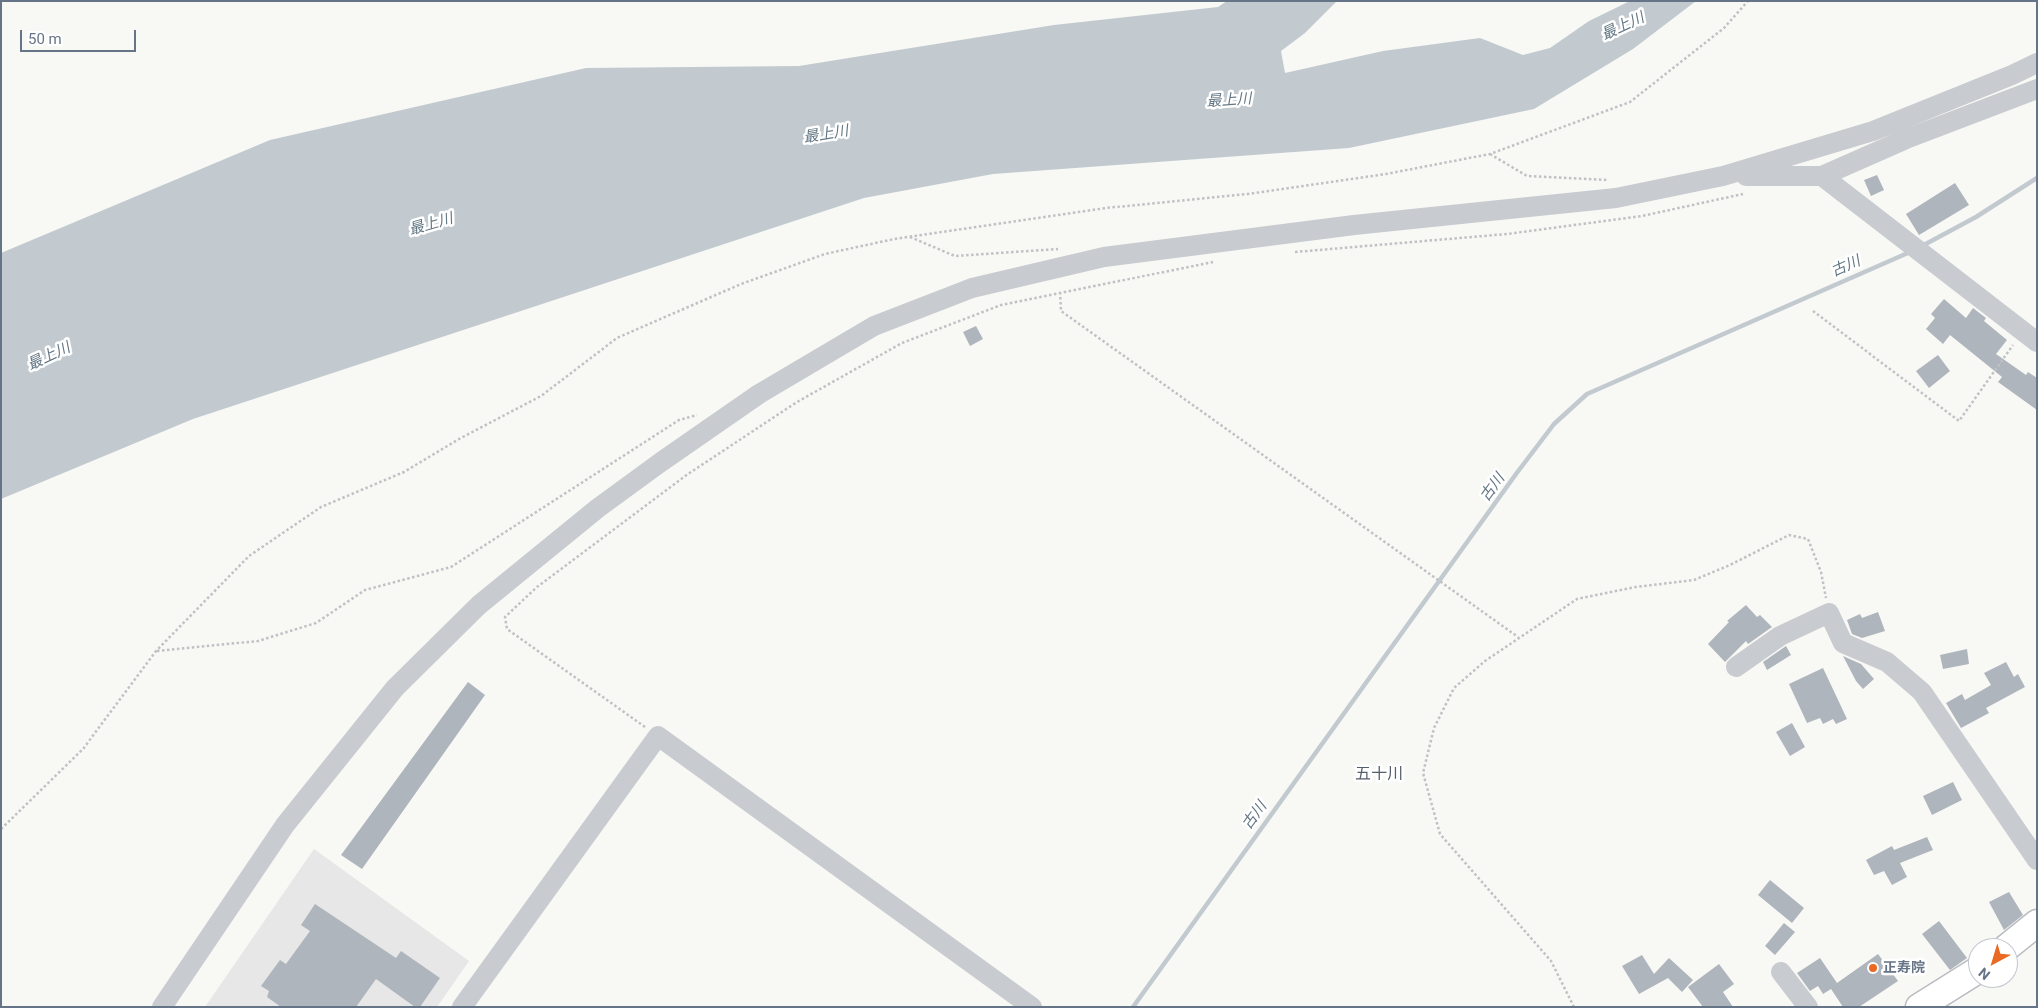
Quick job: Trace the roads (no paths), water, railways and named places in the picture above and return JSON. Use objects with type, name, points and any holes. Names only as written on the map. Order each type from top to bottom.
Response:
[{"type":"main road","points":[[2018,938],[2037,923]]},
{"type":"main road","points":[[1919,1007],[1968,976]]},
{"type":"street","points":[[162,1007],[286,825],[395,688],[479,605],[598,508],[661,462],[759,394],[874,326],[972,288],[1104,257],[1354,225],[1616,198],[1722,176],[1873,131],[2012,75],[2037,63]]},
{"type":"street","points":[[1722,176],[1822,176],[1906,140],[2037,89]]},
{"type":"street","points":[[1822,176],[2029,337]]},
{"type":"street","points":[[1736,667],[1780,636],[1829,613],[1843,643],[1887,662],[1922,692],[2037,860]]},
{"type":"street","points":[[462,1007],[658,736],[1032,1007]]},
{"type":"street","points":[[1782,972],[1808,1007]]},
{"type":"water","name":"最上川","points":[[1227,1],[1337,1],[1305,33],[1281,51],[1285,73],[1383,51],[1480,38],[1523,55],[1550,48],[1589,21],[1630,1],[1696,1],[1633,49],[1534,109],[1349,148],[993,174],[864,198],[193,419],[1,499],[1,253],[270,140],[586,68],[799,66],[1054,25],[1218,7]]},
{"type":"waterway","name":"古川","points":[[1922,246],[1976,217],[2037,178]]},
{"type":"waterway","name":"古川","points":[[1133,1007],[1516,474],[1554,424],[1587,394],[1910,252]]},
{"type":"place","name":"正寿院","points":[[1873,968]]},
{"type":"district","name":"五十川","points":[[1379,775]]}]
